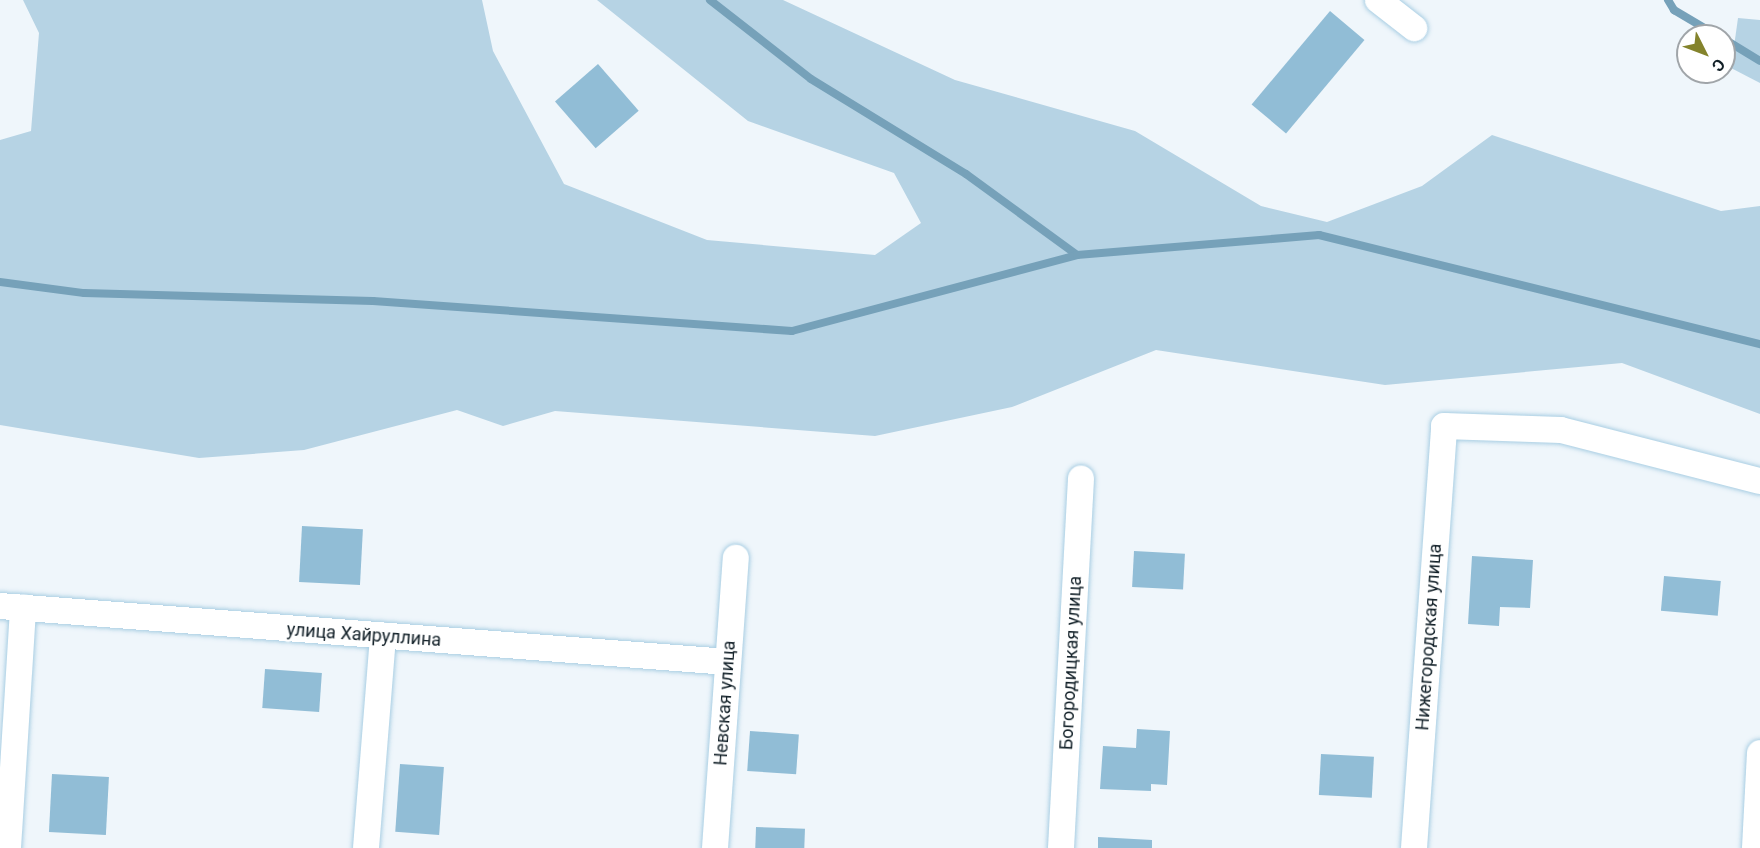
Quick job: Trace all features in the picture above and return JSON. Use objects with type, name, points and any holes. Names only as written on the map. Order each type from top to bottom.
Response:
[{"type":"street","points":[[1378,0],[1414,28]]},
{"type":"street","name":"Нижегородская улица","points":[[1414,848],[1444,426],[1561,430],[1760,481]]},
{"type":"street","name":"Богородицкая улица","points":[[1061,848],[1081,479]]},
{"type":"street","name":"Невская улица","points":[[715,848],[736,558]]},
{"type":"street","points":[[8,848],[11,607]]},
{"type":"street","name":"улица Хайруллина","points":[[11,607],[728,663]]},
{"type":"street","points":[[366,848],[383,636]]},
{"type":"street","points":[[1755,848],[1760,753]]},
{"type":"shaded area","points":[[23,0],[482,0],[493,51],[564,184],[707,240],[875,255],[921,223],[894,173],[748,121],[597,0],[783,0],[955,80],[1135,131],[1261,206],[1327,222],[1422,186],[1492,135],[1721,211],[1760,206],[1760,414],[1622,363],[1385,385],[1156,350],[1012,407],[875,436],[555,411],[503,426],[457,410],[304,450],[199,458],[0,425],[0,140],[31,131],[39,33]]},
{"type":"shaded area","points":[[1738,18],[1760,20],[1760,83],[1736,71]]},
{"type":"building","points":[[1330,11],[1364,40],[1286,133],[1252,104]]},
{"type":"building","points":[[598,64],[639,111],[596,148],[555,101]]},
{"type":"building","points":[[302,526],[363,529],[360,585],[299,582]]},
{"type":"building","points":[[1134,551],[1185,554],[1183,590],[1132,587]]},
{"type":"building","points":[[1472,556],[1533,560],[1530,608],[1500,607],[1499,626],[1468,624]]},
{"type":"building","points":[[1664,576],[1721,581],[1718,616],[1661,611]]},
{"type":"building","points":[[265,669],[322,673],[319,712],[262,708]]},
{"type":"building","points":[[1137,729],[1170,731],[1167,785],[1151,784],[1151,791],[1100,789],[1103,746],[1136,748]]},
{"type":"building","points":[[750,731],[799,734],[796,774],[747,771]]},
{"type":"building","points":[[1321,754],[1374,757],[1372,798],[1319,795]]},
{"type":"building","points":[[400,764],[444,767],[439,835],[395,832]]},
{"type":"building","points":[[52,774],[109,777],[106,835],[49,832]]},
{"type":"building","points":[[756,827],[805,829],[804,848],[755,848]]},
{"type":"building","points":[[1098,837],[1152,840],[1152,848],[1098,848]]},
{"type":"waterway","points":[[710,0],[811,79],[966,174],[1077,255]]},
{"type":"waterway","points":[[1668,0],[1674,10],[1698,24]]},
{"type":"waterway","points":[[1736,46],[1760,61]]},
{"type":"waterway","points":[[0,282],[84,293],[373,301],[792,331],[1077,255],[1319,235],[1760,344]]}]
